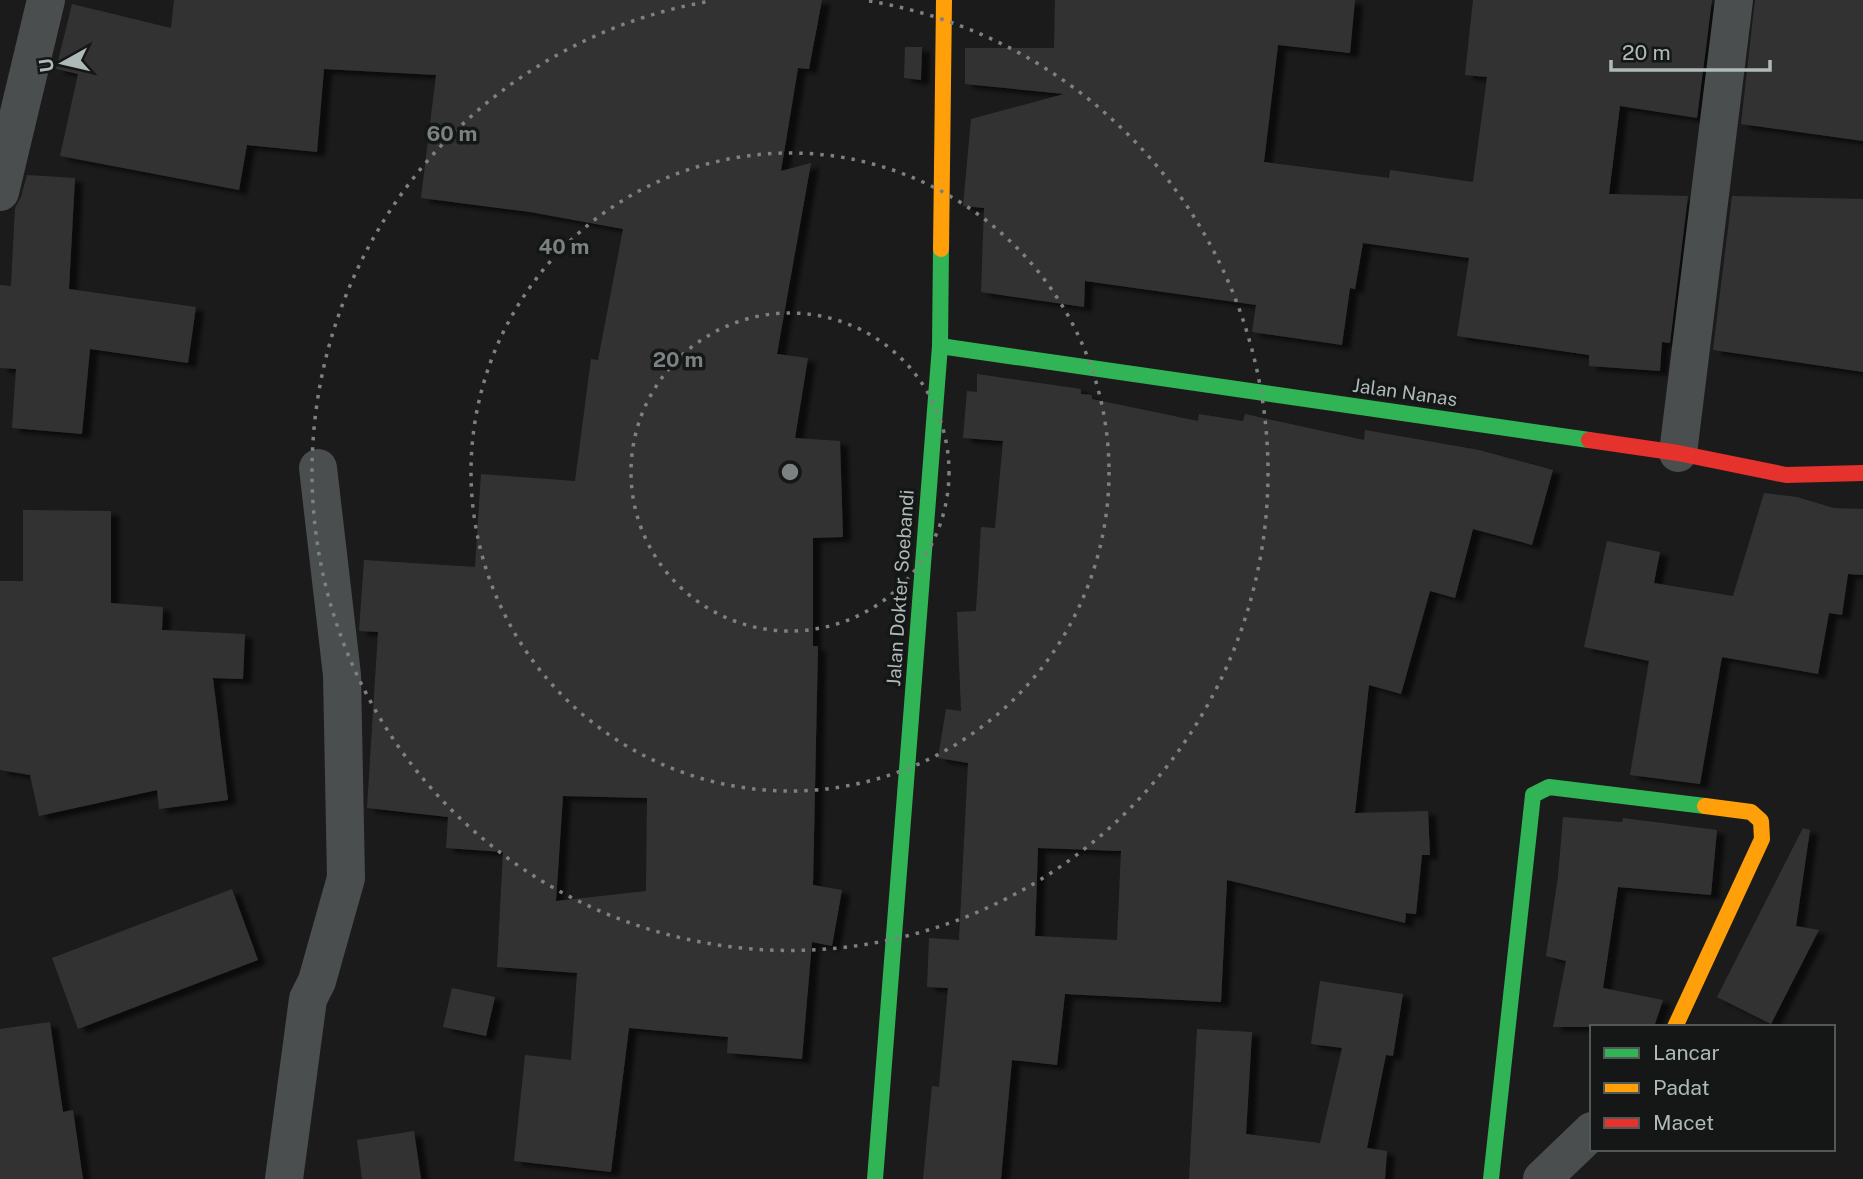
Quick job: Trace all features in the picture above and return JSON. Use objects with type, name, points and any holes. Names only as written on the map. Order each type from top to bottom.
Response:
[{"type":"street","points":[[0,192],[46,0]]},
{"type":"street","name":"Jalan Dokter Soebandi","points":[[876,1179],[940,346],[944,0]]},
{"type":"street","points":[[1678,453],[1734,0]]},
{"type":"street","name":"Jalan Nanas","points":[[940,346],[1678,453],[1786,475],[1863,473]]},
{"type":"street","points":[[284,1179],[308,999],[317,981],[346,878],[342,675],[317,468]]},
{"type":"street","points":[[1491,1179],[1533,795],[1540,790],[1549,788],[1751,812],[1761,821],[1762,839],[1676,1025]]},
{"type":"street","points":[[1542,1179],[1590,1133]]},
{"type":"building","points":[[174,0],[822,0],[809,69],[798,68],[781,171],[811,163],[777,354],[808,358],[795,438],[840,441],[843,537],[813,538],[813,646],[818,646],[813,885],[842,890],[832,946],[812,942],[802,1059],[727,1053],[728,1037],[629,1028],[611,1172],[514,1161],[525,1055],[571,1060],[577,973],[497,967],[503,852],[446,848],[448,817],[367,808],[378,632],[359,631],[364,560],[475,567],[481,474],[575,481],[591,359],[598,360],[623,229],[530,212],[421,198],[436,75],[324,69],[317,152],[247,145],[239,190],[60,156],[78,74],[56,69],[72,4],[171,28]],"holes":[[[563,796],[647,798],[646,891],[556,901]]]},
{"type":"building","points":[[1055,0],[1355,0],[1350,53],[1278,45],[1264,162],[1389,178],[1390,170],[1473,182],[1487,77],[1465,75],[1473,0],[1712,0],[1697,118],[1620,106],[1609,194],[1688,196],[1670,343],[1662,342],[1660,371],[1589,366],[1589,355],[1457,336],[1469,258],[1363,243],[1355,289],[1350,288],[1342,345],[1252,332],[1256,305],[1085,281],[1084,307],[981,292],[984,208],[963,206],[971,119],[1064,94],[965,84],[965,48],[1054,48]]},
{"type":"building","points":[[1755,0],[1863,0],[1863,141],[1741,124]]},
{"type":"building","points":[[905,47],[922,47],[921,80],[904,78]]},
{"type":"building","points":[[27,175],[75,178],[69,289],[196,307],[188,363],[90,349],[82,434],[12,428],[16,369],[0,368],[0,285],[11,286],[15,208]]},
{"type":"building","points":[[1732,196],[1863,199],[1863,372],[1713,350]]},
{"type":"building","points":[[977,374],[1081,389],[1081,394],[1092,395],[1092,399],[1198,421],[1199,414],[1243,421],[1245,414],[1364,440],[1365,430],[1479,450],[1553,470],[1532,545],[1473,529],[1455,598],[1430,591],[1401,694],[1369,685],[1355,813],[1428,811],[1430,855],[1422,855],[1416,914],[1406,913],[1405,923],[1227,880],[1221,1002],[1065,994],[1057,1065],[1012,1060],[1001,1179],[923,1179],[932,1086],[939,1087],[948,988],[927,987],[929,938],[959,940],[968,763],[938,758],[946,709],[961,711],[957,612],[976,611],[981,527],[995,528],[1003,441],[963,438],[967,391],[977,392]],"holes":[[[1038,848],[1121,851],[1117,940],[1035,936]]]},
{"type":"building","points":[[1764,493],[1797,497],[1834,508],[1863,509],[1863,575],[1848,574],[1842,615],[1829,613],[1818,674],[1722,657],[1700,784],[1630,775],[1649,661],[1584,647],[1607,541],[1660,552],[1654,583],[1733,596]]},
{"type":"building","points":[[23,510],[111,511],[111,603],[163,607],[162,630],[245,634],[243,679],[213,678],[228,800],[159,809],[157,790],[39,816],[30,775],[0,770],[0,581],[23,581]]},
{"type":"building","points":[[1563,817],[1622,822],[1623,818],[1717,830],[1711,895],[1618,887],[1603,988],[1663,1000],[1655,1025],[1553,1027],[1566,961],[1546,956],[1558,877]]},
{"type":"building","points":[[1803,828],[1810,830],[1796,926],[1819,930],[1771,1024],[1717,997]]},
{"type":"building","points":[[232,889],[258,960],[78,1029],[52,958]]},
{"type":"building","points":[[1320,981],[1403,994],[1393,1056],[1386,1055],[1367,1148],[1387,1151],[1385,1179],[1189,1179],[1197,1029],[1252,1032],[1246,1134],[1320,1143],[1342,1048],[1311,1044]]},
{"type":"building","points":[[452,988],[495,997],[486,1036],[443,1027]]},
{"type":"building","points":[[50,1022],[63,1112],[73,1110],[83,1179],[0,1179],[0,1029]]},
{"type":"building","points":[[414,1131],[421,1179],[362,1179],[357,1140]]},
{"type":"traffic: fast","points":[[875,1179],[940,346],[941,249]]},
{"type":"traffic: fast","points":[[940,346],[1589,440]]},
{"type":"traffic: fast","points":[[1491,1179],[1533,795],[1549,787],[1705,806]]},
{"type":"traffic: slow","points":[[941,249],[944,0]]},
{"type":"traffic: slow","points":[[1676,1025],[1762,839],[1761,821],[1751,812],[1705,806]]},
{"type":"traffic: jam","points":[[1589,440],[1678,453],[1786,475],[1863,473]]}]
